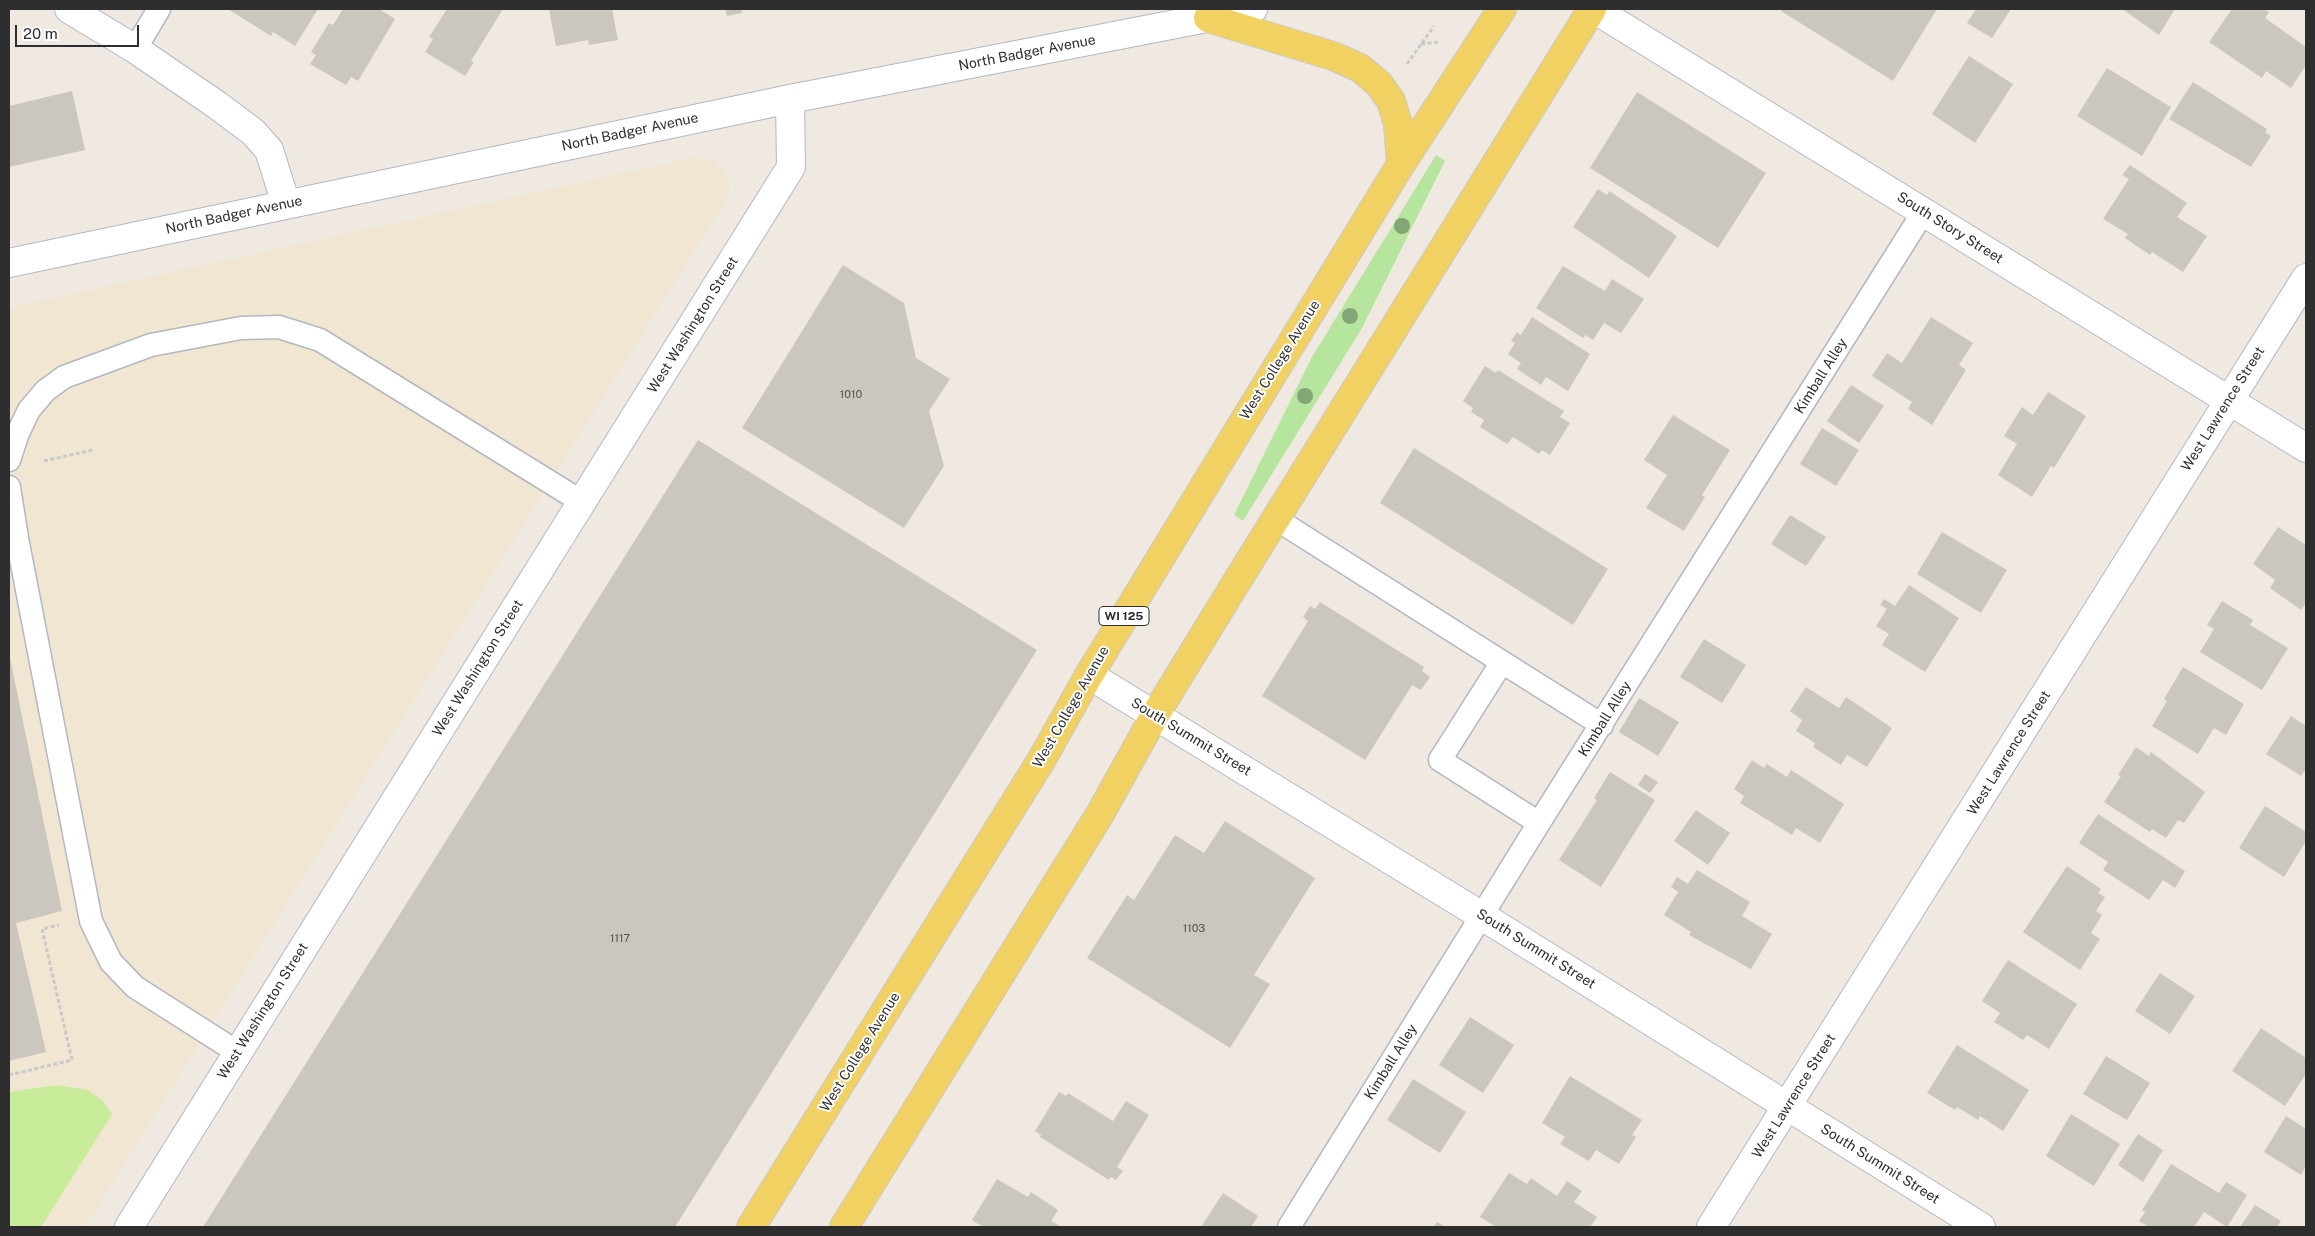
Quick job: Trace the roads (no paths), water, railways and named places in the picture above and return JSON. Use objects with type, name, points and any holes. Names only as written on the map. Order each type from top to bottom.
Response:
[{"type":"main road","name":"West College Avenue","points":[[751,1227],[1042,759],[1089,675],[1401,164],[1502,9]]},
{"type":"main road","points":[[844,1227],[1100,814],[1156,715],[1276,518],[1593,9]]},
{"type":"main road","points":[[1208,18],[1334,56],[1360,68],[1379,84],[1391,101],[1398,124],[1401,164]]},
{"type":"street","points":[[69,9],[135,49],[253,132],[269,150],[286,204]]},
{"type":"street","name":"North Badger Avenue","points":[[9,263],[790,98],[1253,9]]},
{"type":"street","name":"South Story Street","points":[[1593,9],[1924,211],[2306,448]]},
{"type":"street","name":"West Washington Street","points":[[129,1227],[791,167],[790,98]]},
{"type":"street","name":"West Lawrence Street","points":[[1711,1227],[2306,278]]},
{"type":"street","name":"South Summit Street","points":[[1089,675],[1482,916],[1982,1227]]},
{"type":"lane","points":[[135,49],[159,9]]},
{"type":"lane","name":"Kimball Alley","points":[[1289,1227],[1539,823],[1924,211]]},
{"type":"lane","points":[[9,460],[18,433],[29,410],[45,391],[64,377],[151,345],[241,328],[279,327],[320,340],[582,502]]},
{"type":"lane","points":[[9,487],[17,538],[91,921],[111,962],[135,987],[237,1052]]},
{"type":"lane","points":[[1276,518],[1602,725]]},
{"type":"lane","points":[[1502,662],[1440,760],[1539,823]]}]
